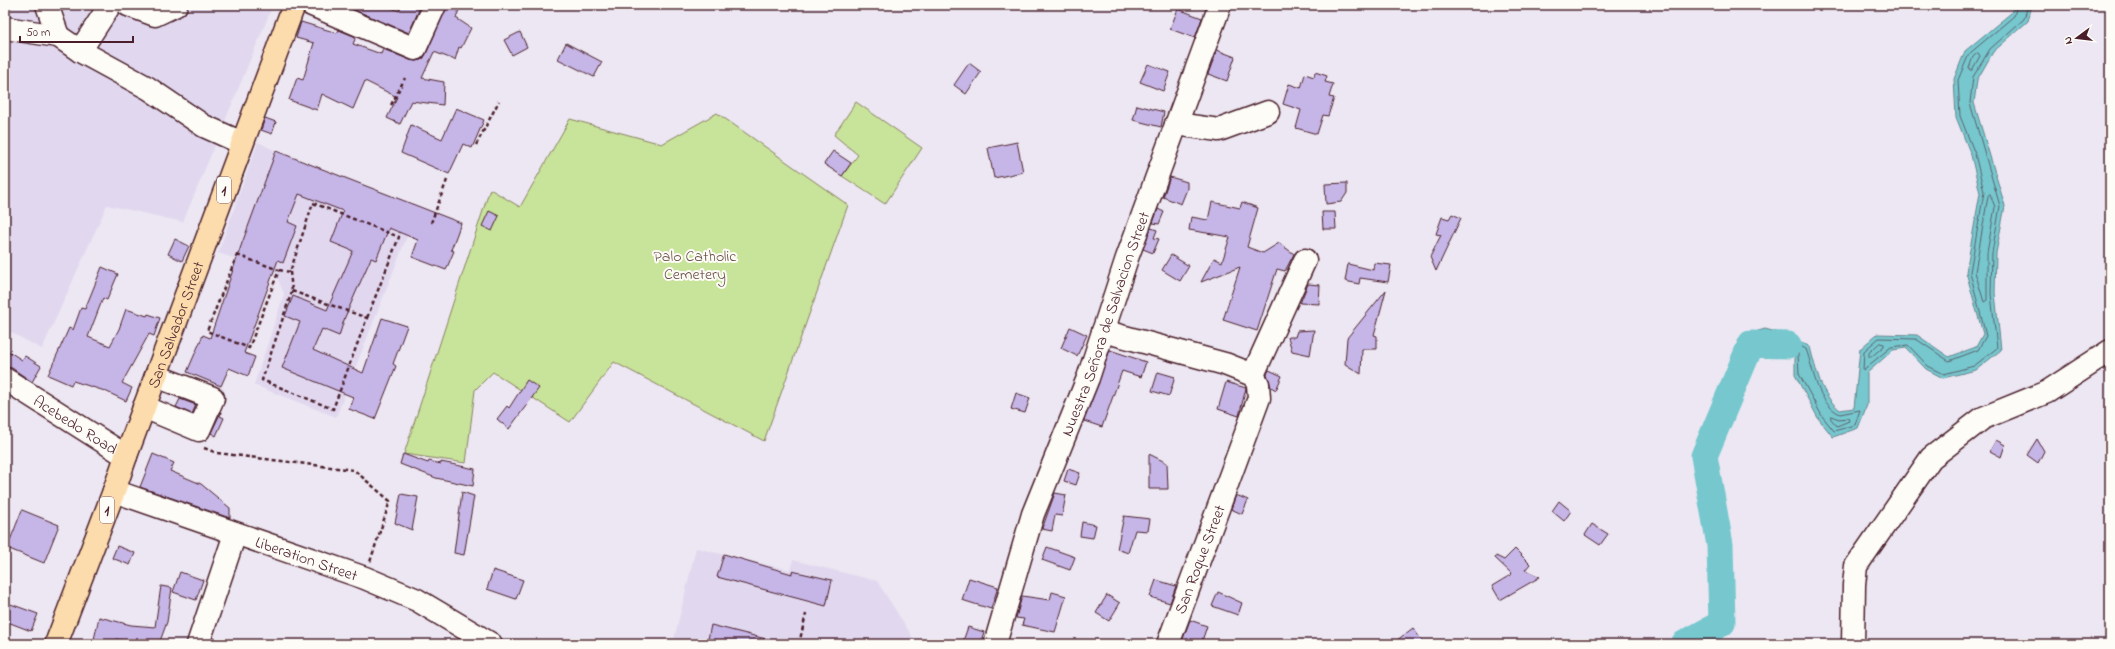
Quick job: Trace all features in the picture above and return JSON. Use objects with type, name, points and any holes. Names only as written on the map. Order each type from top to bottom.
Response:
[{"type":"highway","name":"San Salvador Street","points":[[56,644],[114,492],[126,456],[294,5]]},
{"type":"street","points":[[46,5],[58,36]]},
{"type":"street","points":[[80,51],[110,5]]},
{"type":"street","points":[[128,5],[155,15],[176,5]]},
{"type":"street","points":[[312,5],[415,49],[435,5]]},
{"type":"street","name":"Nuestra Señora de Salvacion Street","points":[[996,644],[1033,514],[1088,378],[1127,258],[1220,5]]},
{"type":"street","points":[[5,28],[58,36],[80,51],[148,88],[204,126],[242,143]]},
{"type":"street","points":[[1176,124],[1219,130],[1268,112]]},
{"type":"street","points":[[1103,331],[1225,364],[1253,375],[1305,260]]},
{"type":"street","points":[[1854,644],[1854,585],[1856,566],[1931,458],[1983,418],[2047,392],[2110,351]]},
{"type":"street","name":"San Roque Street","points":[[1168,644],[1260,398],[1258,384],[1253,375]]},
{"type":"street","points":[[144,408],[199,430],[213,398],[156,376]]},
{"type":"street","name":"Acebedo Road","points":[[5,380],[126,456]]},
{"type":"street","points":[[180,422],[193,390]]},
{"type":"street","name":"Liberation Street","points":[[114,492],[365,578],[418,600],[491,644]]},
{"type":"street","points":[[198,644],[235,534]]},
{"type":"path","points":[[391,105],[405,78]]},
{"type":"path","points":[[476,145],[499,101]]},
{"type":"path","points":[[431,223],[447,180]]},
{"type":"path","points":[[314,203],[399,237],[333,409],[262,380],[292,291],[290,272],[314,203]]},
{"type":"path","points":[[279,270],[249,348],[206,331],[237,254],[279,270],[290,272]]},
{"type":"path","points":[[292,291],[367,318]]},
{"type":"path","points":[[203,447],[217,453],[354,470],[390,501],[365,578]]},
{"type":"path","points":[[799,644],[806,614]]},
{"type":"shaded area","points":[[5,5],[273,5],[183,222],[107,205],[42,349],[5,329]]},
{"type":"shaded area","points":[[258,142],[276,151],[419,206],[336,417],[254,385],[284,294],[275,272],[218,253]]},
{"type":"shaded area","points":[[696,548],[790,570],[793,560],[877,581],[917,644],[673,644]]},
{"type":"green space","points":[[856,102],[922,148],[885,204],[842,176],[858,155],[834,135]]},
{"type":"green space","name":"Palo Catholic Cemetery","points":[[717,113],[848,205],[764,441],[614,362],[570,422],[493,372],[475,390],[466,463],[404,454],[490,189],[520,207],[570,119],[662,144]]},
{"type":"water","points":[[2014,5],[2032,5],[2028,21],[1993,52],[1977,80],[1974,103],[2005,206],[1996,253],[1995,293],[2001,350],[1976,370],[1943,378],[1926,369],[1906,348],[1893,350],[1867,373],[1867,405],[1858,428],[1833,437],[1818,418],[1795,375],[1795,356],[1779,352],[1754,354],[1748,334],[1765,329],[1791,336],[1810,347],[1820,382],[1828,397],[1840,410],[1854,408],[1860,349],[1877,334],[1917,335],[1949,357],[1976,347],[1983,334],[1966,272],[1980,193],[1971,155],[1956,117],[1954,79],[1965,51],[2011,13]]},
{"type":"building","points":[[352,5],[385,5],[399,11],[401,5],[421,5],[409,33],[350,8]]},
{"type":"building","points":[[447,5],[460,7],[456,18],[471,28],[461,48],[459,47],[455,60],[434,52],[422,78],[444,82],[443,105],[411,101],[400,124],[387,118],[397,97],[365,81],[353,109],[322,94],[317,110],[289,100],[297,78],[303,80],[314,43],[296,38],[301,22],[337,33],[339,30],[356,37],[353,44],[381,54],[383,49],[410,60],[417,61],[423,59],[426,54]]},
{"type":"building","points":[[1178,9],[1202,18],[1195,38],[1170,29]]},
{"type":"building","points":[[520,32],[527,47],[512,55],[504,40]]},
{"type":"building","points":[[566,43],[602,62],[594,77],[558,59]]},
{"type":"building","points":[[1217,50],[1235,57],[1227,81],[1208,74]]},
{"type":"building","points":[[969,63],[981,72],[966,94],[954,85]]},
{"type":"building","points":[[1148,64],[1170,72],[1163,91],[1140,82]]},
{"type":"building","points":[[1315,72],[1327,76],[1325,82],[1333,84],[1329,97],[1334,98],[1328,116],[1323,115],[1317,134],[1296,128],[1301,110],[1283,104],[1289,84],[1301,88],[1305,74],[1314,77]]},
{"type":"building","points":[[1137,105],[1164,112],[1161,127],[1133,120]]},
{"type":"building","points":[[456,108],[484,120],[472,148],[463,144],[449,174],[401,153],[411,125],[442,139]]},
{"type":"building","points":[[265,118],[276,122],[272,134],[261,130]]},
{"type":"building","points":[[1017,142],[1023,172],[994,178],[988,148]]},
{"type":"building","points":[[276,151],[461,223],[451,250],[454,251],[446,270],[412,257],[418,240],[389,228],[376,260],[371,258],[345,317],[339,336],[322,329],[313,350],[363,373],[382,318],[407,326],[393,364],[396,366],[375,419],[349,409],[353,397],[282,368],[300,322],[285,316],[293,296],[327,310],[353,251],[331,242],[343,211],[299,194],[288,222],[297,226],[283,263],[278,260],[244,353],[255,357],[248,376],[229,368],[221,386],[187,372],[203,335],[210,338],[241,246]]},
{"type":"building","points":[[833,151],[851,163],[842,176],[824,164]]},
{"type":"building","points":[[1170,177],[1187,182],[1187,189],[1181,204],[1163,197]]},
{"type":"building","points":[[1347,183],[1347,193],[1341,202],[1326,204],[1325,184]]},
{"type":"building","points":[[1212,202],[1240,208],[1242,202],[1258,208],[1247,247],[1263,253],[1279,243],[1294,254],[1285,271],[1277,269],[1257,331],[1223,320],[1240,267],[1201,282],[1214,258],[1222,262],[1230,237],[1189,230],[1191,217],[1208,220]]},
{"type":"building","points":[[1158,209],[1164,212],[1159,224],[1153,223]]},
{"type":"building","points":[[489,211],[499,216],[492,231],[482,226]]},
{"type":"building","points":[[1322,212],[1335,212],[1336,229],[1323,229]]},
{"type":"building","points":[[1452,214],[1461,218],[1436,271],[1430,257],[1441,235],[1436,234],[1442,217],[1449,219]]},
{"type":"building","points":[[1151,228],[1157,230],[1154,238],[1159,239],[1153,253],[1143,249]]},
{"type":"building","points":[[175,239],[189,246],[182,261],[168,254]]},
{"type":"building","points":[[1171,255],[1189,266],[1180,281],[1162,270]]},
{"type":"building","points":[[1374,263],[1391,265],[1388,282],[1360,278],[1359,284],[1345,281],[1348,264],[1373,270]]},
{"type":"building","points":[[102,267],[118,274],[107,300],[103,298],[88,337],[110,346],[119,329],[126,309],[147,316],[148,314],[160,318],[154,336],[149,334],[122,383],[132,388],[126,401],[105,391],[73,381],[71,385],[48,375],[69,328],[73,330],[81,308],[85,309]]},
{"type":"building","points":[[1308,284],[1320,285],[1319,304],[1300,303]]},
{"type":"building","points":[[1386,290],[1374,335],[1377,336],[1377,349],[1362,349],[1361,374],[1345,364],[1347,338]]},
{"type":"building","points":[[1070,327],[1087,335],[1077,356],[1061,348]]},
{"type":"building","points":[[1314,330],[1310,355],[1292,351],[1288,337],[1295,337],[1297,331]]},
{"type":"building","points":[[5,349],[22,360],[25,356],[41,366],[32,382],[12,368],[5,367]]},
{"type":"building","points":[[1110,350],[1146,362],[1141,377],[1122,371],[1102,427],[1084,421]]},
{"type":"building","points":[[1269,370],[1282,376],[1276,390],[1271,387],[1267,374]]},
{"type":"building","points":[[1158,372],[1175,377],[1169,396],[1152,391]]},
{"type":"building","points":[[527,380],[539,388],[509,429],[497,419],[507,406],[509,408]]},
{"type":"building","points":[[1226,382],[1246,388],[1239,416],[1218,409]]},
{"type":"building","points":[[1016,393],[1030,398],[1025,413],[1011,409]]},
{"type":"building","points":[[180,399],[196,405],[192,414],[176,407]]},
{"type":"building","points":[[221,412],[220,416],[224,418],[216,436],[211,433]]},
{"type":"building","points":[[2037,439],[2044,451],[2038,463],[2027,455]]},
{"type":"building","points":[[1996,440],[2005,445],[2001,457],[1990,451]]},
{"type":"building","points":[[153,454],[174,463],[170,471],[201,484],[230,508],[230,518],[140,487]]},
{"type":"building","points":[[403,454],[428,463],[429,461],[441,464],[441,462],[475,469],[473,486],[436,478],[400,464]]},
{"type":"building","points":[[1149,454],[1167,463],[1168,489],[1149,489]]},
{"type":"building","points":[[1068,469],[1080,473],[1076,485],[1064,481]]},
{"type":"building","points":[[462,492],[474,496],[464,555],[454,553]]},
{"type":"building","points":[[1055,493],[1066,495],[1062,516],[1055,515],[1052,531],[1042,529]]},
{"type":"building","points":[[401,494],[418,497],[412,530],[395,523]]},
{"type":"building","points":[[1236,495],[1248,500],[1242,514],[1231,509]]},
{"type":"building","points":[[1559,501],[1571,511],[1564,521],[1552,511]]},
{"type":"building","points":[[22,510],[59,525],[44,563],[7,548]]},
{"type":"building","points":[[1124,516],[1150,519],[1148,531],[1135,530],[1128,553],[1117,549]]},
{"type":"building","points":[[1082,522],[1096,525],[1093,538],[1080,536]]},
{"type":"building","points":[[1592,524],[1608,534],[1600,545],[1585,535]]},
{"type":"building","points":[[117,546],[135,553],[130,565],[112,558]]},
{"type":"building","points":[[1047,547],[1075,557],[1070,570],[1042,560]]},
{"type":"building","points":[[1515,549],[1530,564],[1525,570],[1540,577],[1500,600],[1492,586],[1512,574],[1495,558],[1496,556],[1504,560]]},
{"type":"building","points":[[724,554],[792,574],[792,571],[832,580],[826,606],[717,577]]},
{"type":"building","points":[[493,570],[523,580],[516,599],[487,589]]},
{"type":"building","points":[[180,572],[203,580],[196,600],[173,592]]},
{"type":"building","points":[[969,578],[998,587],[991,609],[962,600]]},
{"type":"building","points":[[1156,580],[1176,586],[1170,603],[1150,597]]},
{"type":"building","points":[[161,586],[172,588],[167,622],[159,644],[140,644],[116,639],[115,644],[93,644],[99,617],[131,625],[155,627]]},
{"type":"building","points":[[1052,592],[1066,596],[1055,632],[1022,625],[1024,619],[1016,618],[1022,596],[1050,600]]},
{"type":"building","points":[[1218,592],[1242,603],[1238,615],[1212,606]]},
{"type":"building","points":[[1107,595],[1120,603],[1109,621],[1096,613]]},
{"type":"building","points":[[5,602],[38,614],[31,631],[5,621]]},
{"type":"building","points":[[1190,620],[1207,626],[1201,644],[1181,644]]},
{"type":"building","points":[[711,625],[770,640],[770,644],[707,644]]},
{"type":"building","points":[[968,627],[984,632],[980,644],[962,644]]},
{"type":"building","points":[[1413,628],[1424,644],[1392,644]]},
{"type":"waterway","points":[[1684,644],[1722,623],[1720,545],[1704,456],[1751,344],[1788,345]]}]
